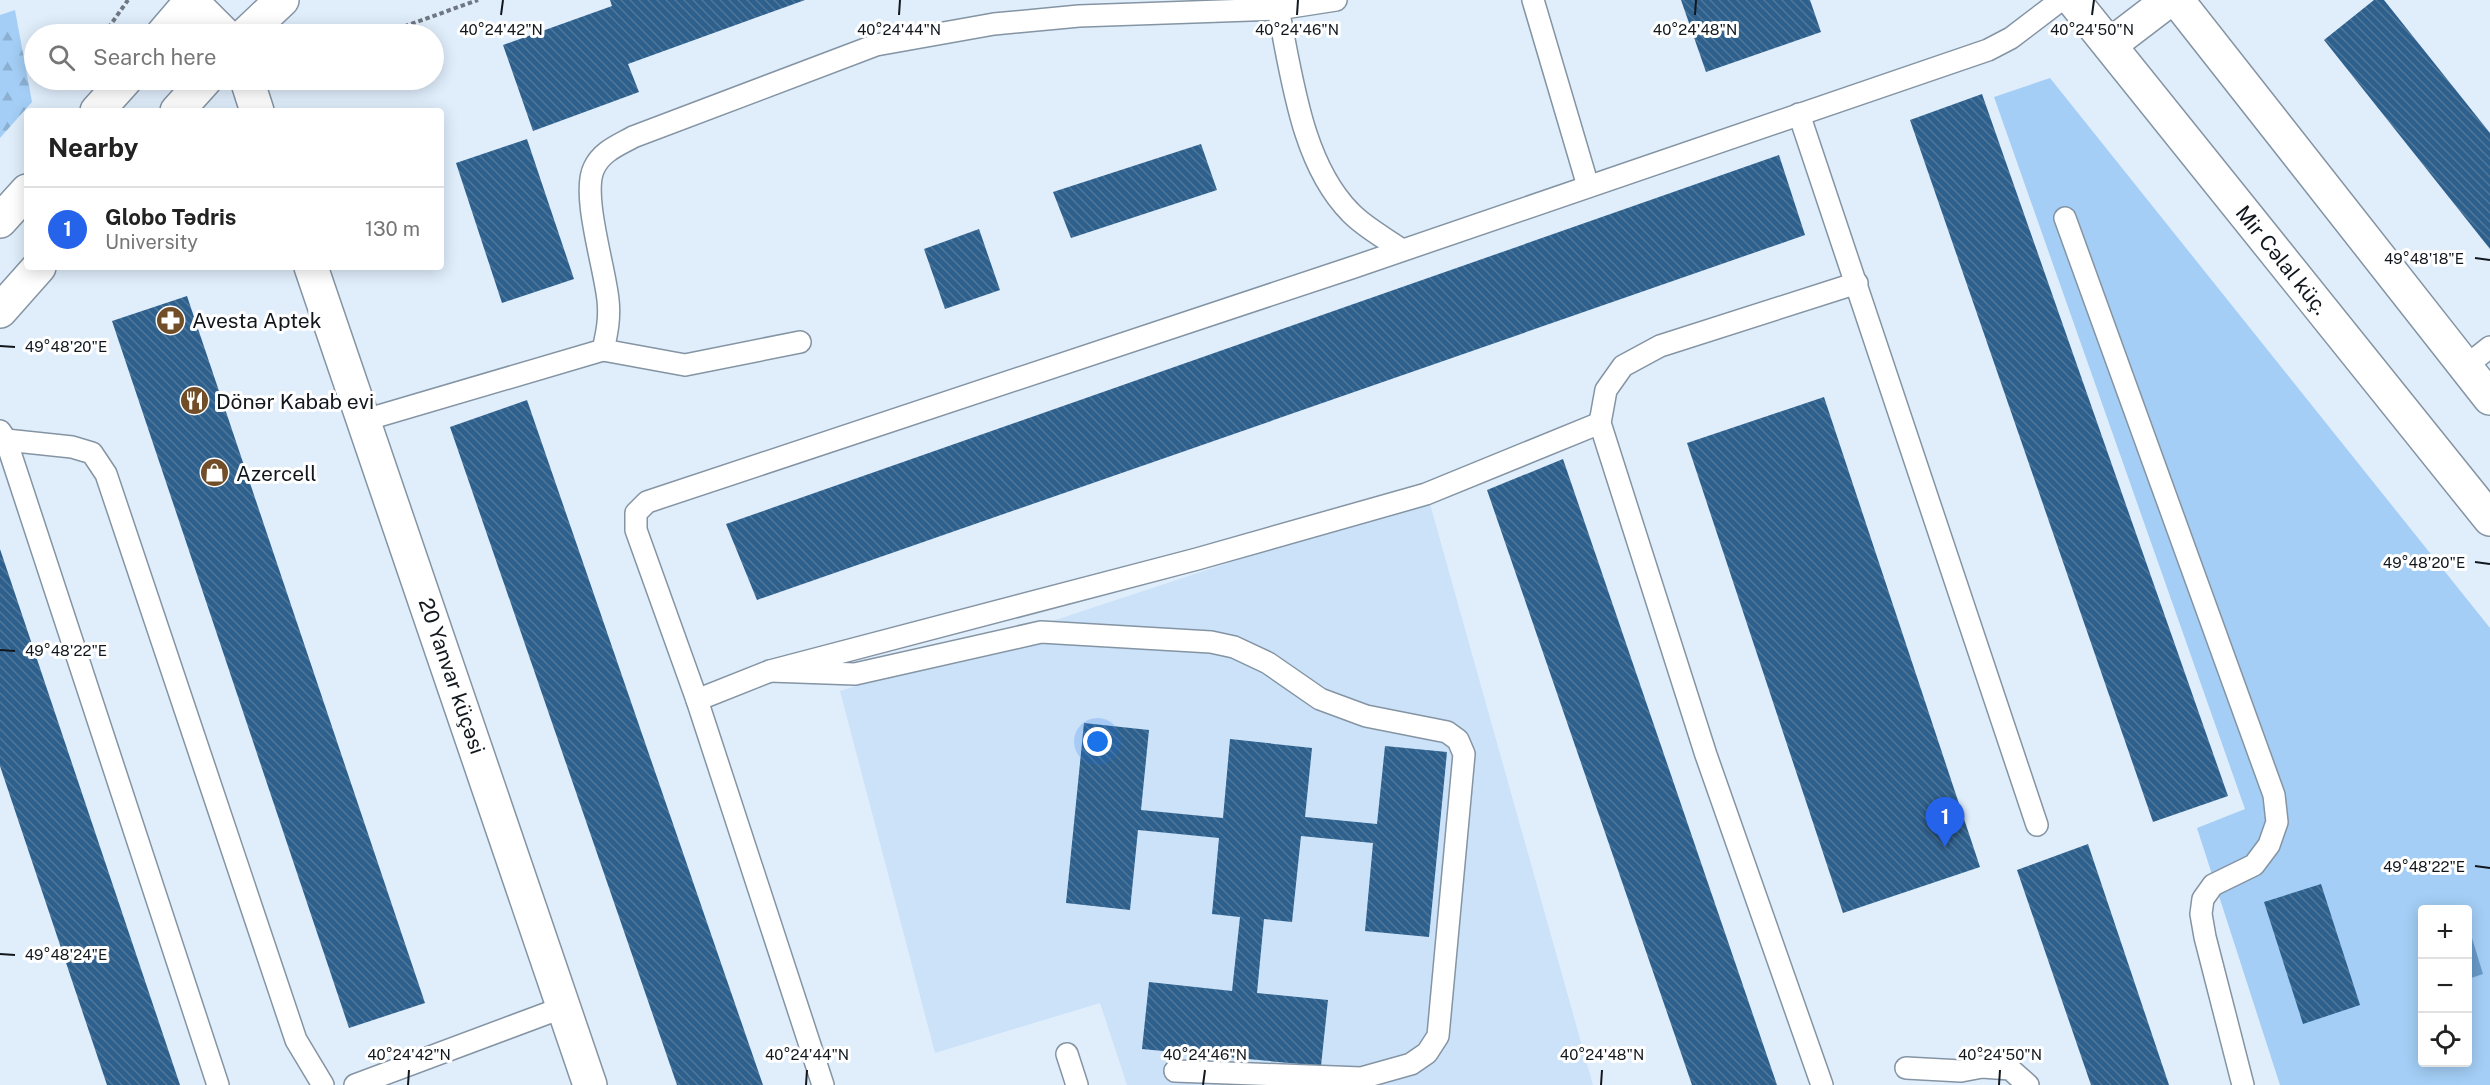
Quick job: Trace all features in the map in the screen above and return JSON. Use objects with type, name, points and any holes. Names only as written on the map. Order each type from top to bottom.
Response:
[{"type":"street","points":[[174,24],[199,0]]},
{"type":"street","points":[[199,0],[217,24]]},
{"type":"street","points":[[199,0],[223,24]]},
{"type":"street","points":[[257,24],[282,0]]},
{"type":"street","name":"Mir Cəlal küç.","points":[[2073,0],[2490,519]]},
{"type":"street","points":[[2110,45],[2169,0]]},
{"type":"street","points":[[2177,0],[2478,356],[2490,398]]},
{"type":"street","points":[[100,108],[116,90]]},
{"type":"street","points":[[180,108],[196,90]]},
{"type":"street","points":[[250,90],[256,108]]},
{"type":"street","points":[[0,221],[24,194]]},
{"type":"street","points":[[0,310],[36,270]]},
{"type":"street","name":"20 Yanvar küçəsi","points":[[312,271],[590,1085]]},
{"type":"lane","points":[[603,350],[609,325],[608,299],[589,188],[594,168],[603,154],[633,137],[876,45],[994,24],[1079,16],[1278,9],[1336,0]]},
{"type":"lane","points":[[1533,0],[1588,186]]},
{"type":"lane","points":[[823,1085],[697,700],[636,530],[636,513],[647,502],[1402,250],[1988,50],[2011,38],[2061,0]]},
{"type":"lane","points":[[1278,9],[1306,134],[1328,186],[1351,213],[1402,250]]},
{"type":"lane","points":[[1799,114],[2037,825]]},
{"type":"lane","points":[[2065,218],[2274,795],[2277,822],[2269,844],[2254,865],[2213,885],[2203,899],[2201,914],[2243,1085]]},
{"type":"lane","points":[[1822,1085],[1706,755],[1600,423],[1606,390],[1623,366],[1660,346],[1857,283]]},
{"type":"lane","points":[[364,420],[603,350],[685,365],[800,342]]},
{"type":"lane","points":[[697,700],[770,671],[1197,559],[1426,494],[1600,423]]},
{"type":"lane","points":[[218,1085],[3,435],[72,447],[92,453],[106,474],[296,1040],[322,1085]]},
{"type":"lane","points":[[770,671],[855,674],[1041,632],[1211,642],[1234,647],[1268,663],[1320,699],[1366,716],[1447,732],[1458,740],[1464,754],[1438,1036],[1427,1053],[1412,1064],[1361,1078],[1175,1071]]},
{"type":"lane","points":[[355,1085],[564,1007]]},
{"type":"lane","points":[[1066,1054],[1077,1085]]},
{"type":"lane","points":[[1906,1068],[1961,1071],[1983,1067],[2010,1069],[2028,1085]]},
{"type":"path","points":[[111,24],[128,0]]},
{"type":"path","points":[[411,24],[478,0]]},
{"type":"shaded area","points":[[1428,497],[1593,1085],[1127,1085],[1100,1003],[935,1053],[840,691]]},
{"type":"shaded area","points":[[2472,938],[2483,974],[2472,978]]},
{"type":"green space","points":[[15,10],[24,59],[24,90],[30,90],[32,102],[24,108],[24,111],[0,138],[0,15]]},
{"type":"green space","points":[[2050,78],[2490,628],[2490,1085],[2280,1085],[2197,828],[2245,809],[1994,97]]},
{"type":"building","points":[[610,0],[805,0],[628,64],[639,92],[533,131],[503,45],[612,6]]},
{"type":"building","points":[[1681,0],[1810,0],[1821,32],[1706,72]]},
{"type":"building","points":[[2374,0],[2384,0],[2490,133],[2490,249],[2324,40]]},
{"type":"building","points":[[1982,94],[2228,796],[2153,822],[1910,120]]},
{"type":"building","points":[[527,139],[574,279],[502,303],[456,163]]},
{"type":"building","points":[[1201,144],[1217,190],[1071,238],[1053,192]]},
{"type":"building","points":[[1779,155],[1805,235],[757,600],[726,524]]},
{"type":"building","points":[[979,229],[1000,290],[945,309],[924,249]]},
{"type":"building","points":[[187,296],[425,1003],[349,1028],[112,321]]},
{"type":"building","points":[[1824,397],[1980,867],[1843,913],[1687,443]]},
{"type":"building","points":[[527,400],[763,1085],[677,1085],[450,427]]},
{"type":"building","points":[[1563,459],[1777,1085],[1692,1085],[1487,490]]},
{"type":"building","points":[[0,549],[180,1085],[107,1085],[0,766]]},
{"type":"building","points":[[1084,723],[1149,730],[1141,810],[1223,818],[1230,739],[1312,748],[1305,817],[1377,824],[1385,746],[1447,752],[1429,937],[1365,931],[1373,843],[1301,836],[1292,922],[1264,919],[1257,993],[1328,1000],[1321,1066],[1142,1049],[1149,982],[1232,991],[1240,917],[1212,914],[1219,838],[1138,830],[1130,910],[1066,903]]},
{"type":"building","points":[[2088,844],[2169,1085],[2091,1085],[2017,870]]},
{"type":"building","points":[[2321,884],[2360,1005],[2303,1024],[2264,902]]},
{"type":"place","name":"Avesta Aptek","points":[[171,320]]},
{"type":"place","name":"Dönər Kabab evi","points":[[195,401]]},
{"type":"place","name":"Azercell","points":[[215,473]]},
{"type":"place","name":"Globo Tədris","points":[[1945,847]]}]
